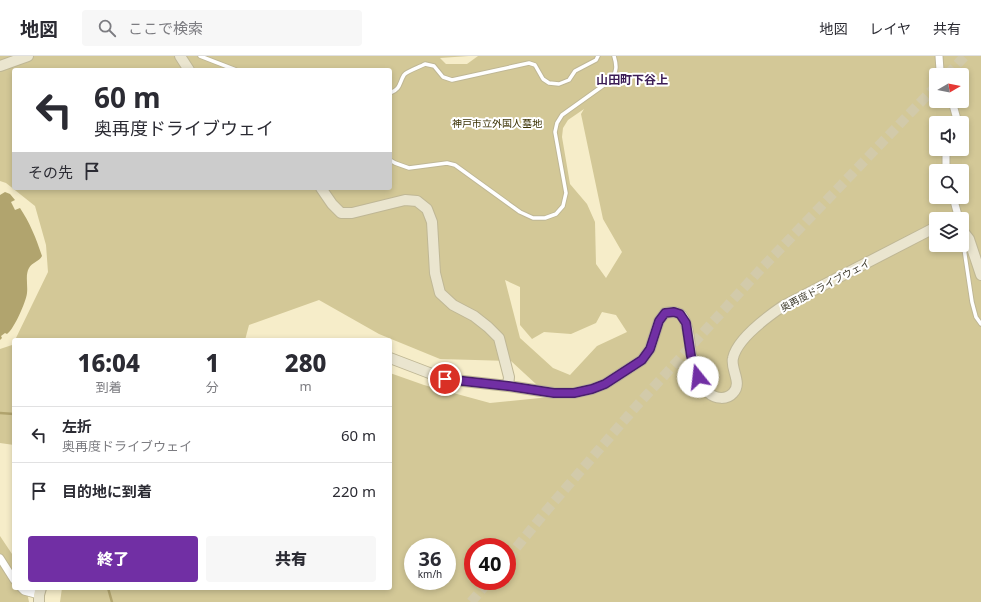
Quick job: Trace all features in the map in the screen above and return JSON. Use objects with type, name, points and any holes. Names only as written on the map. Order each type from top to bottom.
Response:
[{"type":"street","points":[[0,66],[28,56]]},
{"type":"street","points":[[180,56],[188,68]]},
{"type":"street","points":[[939,56],[940,68]]},
{"type":"street","points":[[322,190],[332,204],[341,213],[352,213],[405,200],[417,202],[427,209],[432,222],[435,273],[440,293],[453,305],[474,316],[499,338],[509,377],[508,386]]},
{"type":"street","name":"奥再度ドライブウェイ","points":[[392,359],[445,379],[554,393],[574,393],[605,384],[642,360],[650,349],[659,321],[665,313],[674,312],[680,314],[686,323],[691,356],[698,377],[709,393],[718,398],[724,398],[732,395],[736,390],[737,381],[732,360],[736,350],[751,332],[767,317],[783,306],[929,231]]},
{"type":"street","points":[[969,240],[981,275]]},
{"type":"street","points":[[0,558],[12,577]]},
{"type":"street","points":[[23,590],[40,595]]},
{"type":"lane","points":[[200,56],[231,68]]},
{"type":"lane","points":[[392,92],[400,85],[405,74],[425,64],[434,66],[444,77],[452,80],[529,63],[535,65],[543,79],[549,83],[559,84],[569,80],[575,71],[596,60],[598,56]]},
{"type":"lane","points":[[392,161],[409,168],[447,163],[455,166],[520,212],[533,218],[545,218],[556,214],[563,206],[566,194],[554,132],[557,123],[562,115],[612,80],[616,73],[616,62],[614,56]]},
{"type":"lane","points":[[965,252],[972,302],[976,317],[981,324]]},
{"type":"green space","name":"神戸市立外国人墓地","points":[[0,56],[469,56],[440,58],[446,64],[467,64],[478,56],[981,56],[981,602],[60,602],[62,590],[392,590],[392,374],[424,385],[490,403],[550,397],[511,361],[440,359],[392,339],[392,338],[379,334],[319,300],[249,325],[246,338],[16,338],[48,272],[46,245],[35,206],[15,190],[392,190],[392,68],[12,68],[12,188],[6,183],[0,181]],"holes":[[[584,109],[581,114],[603,219],[622,252],[606,278],[596,264],[595,222],[587,204],[570,184],[562,137],[563,128],[568,120]],[[505,280],[520,287],[520,325],[532,339],[544,332],[571,334],[596,323],[602,312],[616,315],[627,332],[597,346],[570,375],[553,368],[520,338]]]},
{"type":"green space","points":[[12,345],[12,445],[0,443],[0,349]]},
{"type":"green space","points":[[0,536],[12,554],[12,590],[26,590],[29,602],[0,602]]},
{"type":"shaded area","points":[[5,192],[10,194],[15,200],[11,202],[15,210],[20,208],[24,214],[42,256],[29,268],[27,277],[27,293],[22,309],[10,331],[1,336],[2,338],[0,340],[0,195]]},
{"type":"waterway","points":[[0,413],[12,414]]},
{"type":"waterway","points":[[109,590],[112,602]]},
{"type":"tunnel","points":[[954,68],[965,56]]},
{"type":"tunnel","points":[[516,548],[633,410],[759,271],[929,93]]},
{"type":"tunnel","points":[[471,602],[481,590]]},
{"type":"district","name":"山田町下谷上","points":[[632,80]]},
{"type":"route","points":[[445,379],[554,393],[574,393],[592,389],[605,384],[629,370],[642,360],[650,349],[659,321],[665,313],[674,312],[680,314],[686,323],[691,356],[698,377]]}]
